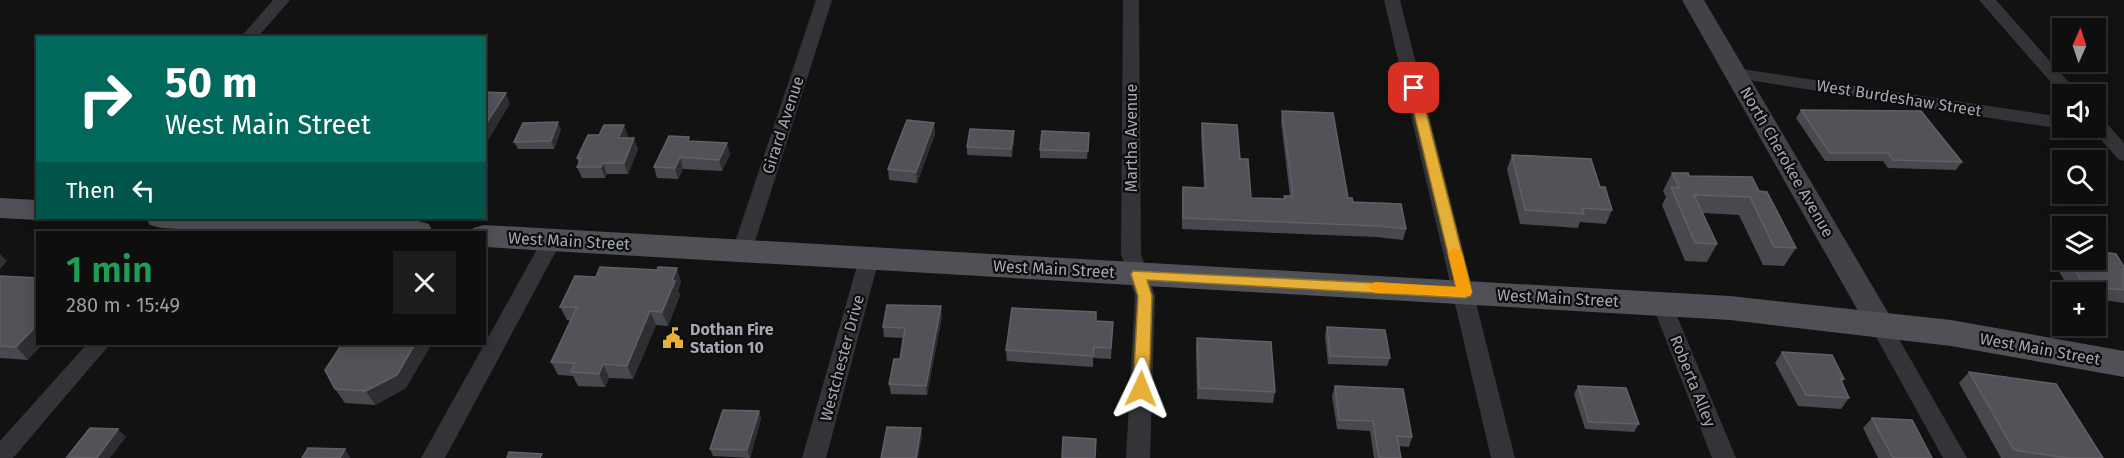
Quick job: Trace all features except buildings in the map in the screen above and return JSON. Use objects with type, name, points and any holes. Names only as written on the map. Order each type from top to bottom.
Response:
[{"type":"main road","points":[[0,208],[36,210]]},
{"type":"main road","points":[[166,219],[201,226],[382,231]]},
{"type":"main road","name":"West Main Street","points":[[486,236],[1730,308],[1952,333],[2124,364]]},
{"type":"street","points":[[250,36],[282,0]]},
{"type":"street","name":"Girard Avenue","points":[[742,251],[824,0]]},
{"type":"street","name":"Martha Avenue","points":[[1131,0],[1131,254],[1145,296],[1138,458]]},
{"type":"street","points":[[1392,0],[1465,292],[1503,458]]},
{"type":"street","name":"North Cherokee Avenue","points":[[1693,0],[1880,324]]},
{"type":"street","points":[[1987,0],[2062,84]]},
{"type":"street","name":"West Burdeshaw Street","points":[[1735,73],[2052,121]]},
{"type":"street","points":[[2106,128],[2124,132]]},
{"type":"street","points":[[2106,136],[2124,155]]},
{"type":"street","points":[[433,458],[552,240]]},
{"type":"street","name":"Westchester Drive","points":[[814,458],[869,259]]},
{"type":"street","name":"Roberta Alley","points":[[1662,304],[1724,458]]},
{"type":"street","points":[[1880,324],[1955,458]]},
{"type":"street","points":[[0,458],[98,345]]},
{"type":"slow traffic","points":[[1375,287],[1465,292],[1455,253]]},
{"type":"place","name":"Dothan Fire Station 10","points":[[673,338]]},
{"type":"route","points":[[1141,389],[1145,296],[1138,274],[1465,292],[1414,88]]}]
